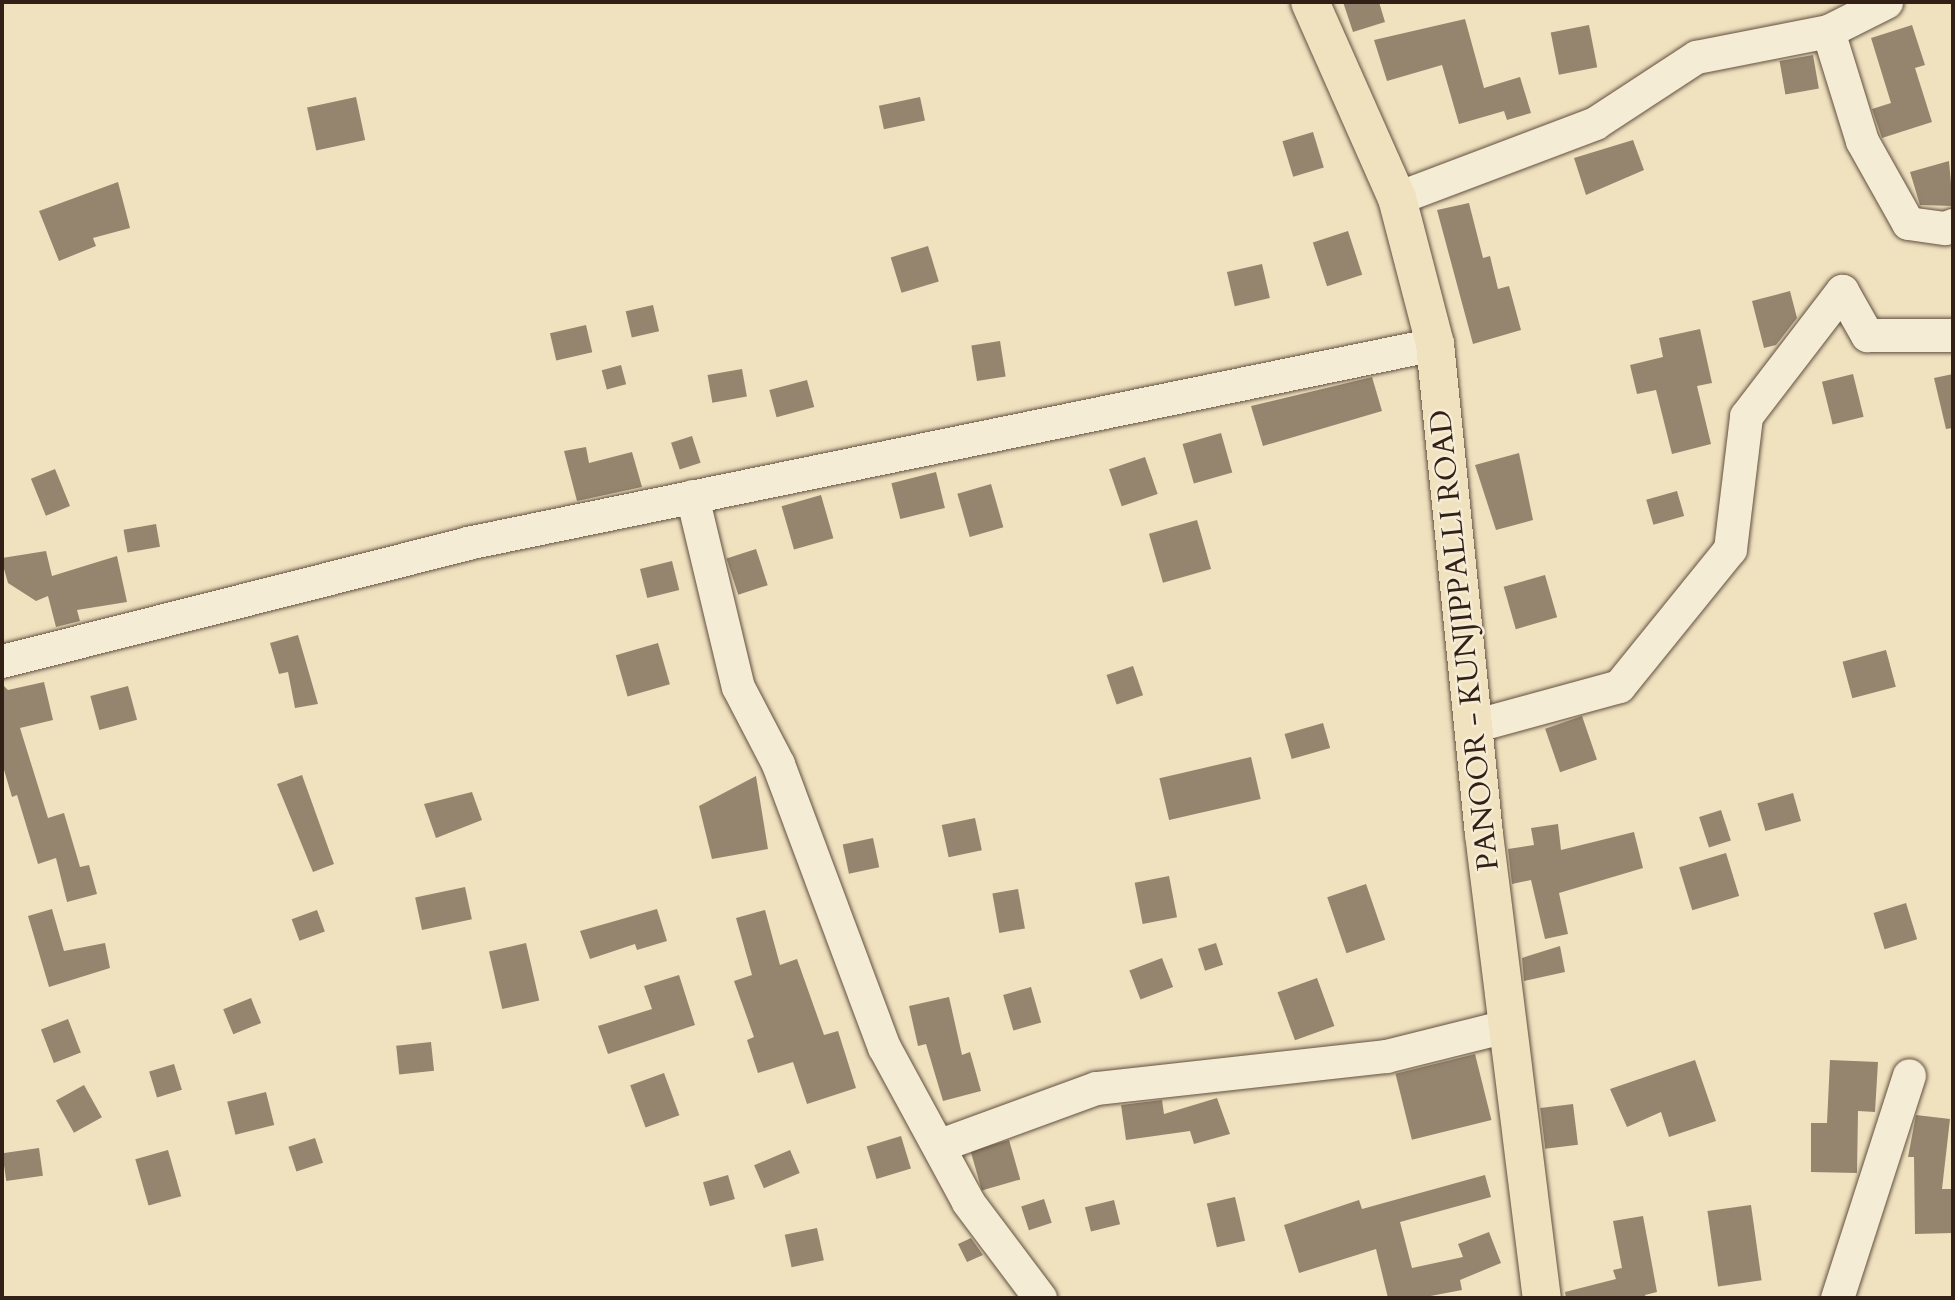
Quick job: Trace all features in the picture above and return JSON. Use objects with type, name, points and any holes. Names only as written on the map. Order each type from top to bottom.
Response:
[{"type":"main road","name":"PANOOR - KUNJIPPALLI ROAD","points":[[1310,2],[1397,198],[1436,344],[1473,726],[1506,1026],[1542,1298]]},
{"type":"street","points":[[1397,198],[1595,123],[1696,57],[1828,31],[1886,2]]},
{"type":"street","points":[[1828,31],[1862,141],[1908,223],[1945,228],[1953,225]]},
{"type":"street","points":[[1473,726],[1619,686],[1730,549],[1746,416],[1842,290],[1867,335],[1953,335]]},
{"type":"street","points":[[2,661],[467,543],[1436,344]]},
{"type":"street","points":[[692,496],[738,687],[778,764],[884,1047],[940,1145],[968,1202],[1040,1298]]},
{"type":"street","points":[[940,1145],[1096,1088],[1385,1056],[1506,1026]]},
{"type":"street","points":[[1837,1298],[1909,1075]]},
{"type":"building","points":[[1343,2],[1379,2],[1385,22],[1353,32]]},
{"type":"building","points":[[1465,19],[1484,88],[1520,77],[1531,113],[1507,120],[1504,111],[1459,124],[1442,65],[1387,81],[1374,40]]},
{"type":"building","points":[[1589,25],[1597,67],[1559,75],[1551,32]]},
{"type":"building","points":[[1912,25],[1925,65],[1915,68],[1932,122],[1882,138],[1872,109],[1891,103],[1871,38]]},
{"type":"building","points":[[1813,55],[1819,88],[1785,94],[1780,61]]},
{"type":"building","points":[[356,97],[365,140],[316,150],[307,107]]},
{"type":"building","points":[[920,97],[925,120],[884,129],[879,106]]},
{"type":"building","points":[[1313,132],[1324,167],[1293,177],[1282,141]]},
{"type":"building","points":[[1633,140],[1644,170],[1586,195],[1574,158]]},
{"type":"building","points":[[1949,161],[1953,206],[1920,205],[1910,172]]},
{"type":"building","points":[[118,182],[130,228],[93,238],[96,246],[59,261],[39,211]]},
{"type":"building","points":[[1469,203],[1483,258],[1490,256],[1498,289],[1509,286],[1521,330],[1473,344],[1437,210]]},
{"type":"building","points":[[1348,231],[1362,275],[1327,286],[1313,242]]},
{"type":"building","points":[[928,246],[939,281],[902,293],[891,257]]},
{"type":"building","points":[[1262,264],[1270,298],[1235,306],[1227,272]]},
{"type":"building","points":[[1790,291],[1797,318],[1776,345],[1764,348],[1752,301]]},
{"type":"building","points":[[653,305],[659,331],[632,338],[626,311]]},
{"type":"building","points":[[586,325],[592,352],[556,361],[550,333]]},
{"type":"building","points":[[1700,329],[1712,383],[1697,386],[1711,444],[1672,454],[1656,390],[1637,394],[1630,365],[1663,357],[1659,338]]},
{"type":"building","points":[[1000,341],[1006,377],[977,381],[971,346]]},
{"type":"building","points":[[621,365],[626,384],[607,389],[602,370]]},
{"type":"building","points":[[742,369],[747,397],[712,403],[708,375]]},
{"type":"building","points":[[1853,374],[1864,417],[1833,424],[1822,382]]},
{"type":"building","points":[[1953,374],[1953,428],[1946,429],[1934,378]]},
{"type":"building","points":[[1372,377],[1382,411],[1263,446],[1251,406]]},
{"type":"building","points":[[807,380],[814,407],[777,417],[769,390]]},
{"type":"building","points":[[1221,433],[1232,472],[1194,483],[1183,444]]},
{"type":"building","points":[[692,436],[701,463],[680,469],[671,443]]},
{"type":"building","points":[[586,447],[589,463],[632,452],[642,487],[577,501],[564,451]]},
{"type":"building","points":[[1519,453],[1533,520],[1496,530],[1475,465]]},
{"type":"building","points":[[1145,457],[1158,494],[1122,506],[1109,469]]},
{"type":"building","points":[[55,469],[70,506],[46,516],[31,479]]},
{"type":"building","points":[[936,472],[945,508],[900,519],[891,483]]},
{"type":"building","points":[[991,484],[1003,527],[970,537],[957,494]]},
{"type":"building","points":[[1677,491],[1684,516],[1653,525],[1646,500]]},
{"type":"building","points":[[821,495],[833,538],[794,550],[782,506]]},
{"type":"building","points":[[1197,520],[1211,569],[1163,583],[1149,534]]},
{"type":"building","points":[[156,524],[160,547],[127,552],[124,530]]},
{"type":"building","points":[[756,549],[768,585],[738,595],[727,559]]},
{"type":"building","points":[[46,551],[52,576],[117,556],[127,602],[77,610],[80,621],[56,627],[48,596],[36,601],[8,583],[2,562],[2,558]]},
{"type":"building","points":[[672,561],[679,590],[647,598],[640,569]]},
{"type":"building","points":[[1545,575],[1557,617],[1516,629],[1504,587]]},
{"type":"building","points":[[298,635],[318,704],[295,708],[288,672],[279,674],[270,643]]},
{"type":"building","points":[[658,643],[670,684],[628,696],[616,655]]},
{"type":"building","points":[[1886,650],[1896,687],[1852,698],[1843,662]]},
{"type":"building","points":[[1133,666],[1143,695],[1117,704],[1107,675]]},
{"type":"building","points":[[44,682],[53,720],[20,728],[48,818],[64,813],[80,867],[89,865],[97,894],[67,902],[56,858],[38,864],[17,795],[12,797],[2,763],[2,684],[8,690]]},
{"type":"building","points":[[128,686],[137,720],[99,730],[90,696]]},
{"type":"building","points":[[1582,716],[1597,759],[1560,772],[1545,729]]},
{"type":"building","points":[[1323,723],[1330,748],[1292,759],[1285,734]]},
{"type":"building","points":[[1251,757],[1261,799],[1169,820],[1159,778]]},
{"type":"building","points":[[302,775],[334,864],[313,872],[277,784]]},
{"type":"building","points":[[756,776],[768,849],[712,859],[699,806]]},
{"type":"building","points":[[472,792],[482,820],[436,838],[424,804]]},
{"type":"building","points":[[1793,793],[1801,821],[1765,831],[1757,803]]},
{"type":"building","points":[[1721,810],[1731,840],[1709,848],[1699,817]]},
{"type":"building","points":[[975,818],[982,850],[949,857],[942,825]]},
{"type":"building","points":[[1558,824],[1561,850],[1634,832],[1643,868],[1559,893],[1568,934],[1545,939],[1531,880],[1512,884],[1508,849],[1534,845],[1531,828]]},
{"type":"building","points":[[873,838],[879,867],[849,874],[843,844]]},
{"type":"building","points":[[1726,853],[1739,896],[1692,910],[1679,867]]},
{"type":"building","points":[[1169,876],[1177,917],[1143,924],[1135,883]]},
{"type":"building","points":[[1366,884],[1385,940],[1346,953],[1327,897]]},
{"type":"building","points":[[465,887],[472,919],[422,930],[415,898]]},
{"type":"building","points":[[1018,889],[1025,928],[999,933],[992,894]]},
{"type":"building","points":[[1906,903],[1917,939],[1885,949],[1873,913]]},
{"type":"building","points":[[52,909],[64,951],[105,943],[110,968],[49,987],[28,916]]},
{"type":"building","points":[[657,909],[667,941],[637,950],[635,944],[590,959],[580,931]]},
{"type":"building","points":[[317,910],[325,932],[299,941],[292,919]]},
{"type":"building","points":[[765,910],[780,965],[797,959],[824,1035],[838,1031],[856,1088],[807,1104],[793,1062],[758,1073],[747,1040],[754,1037],[734,981],[752,975],[736,918]]},
{"type":"building","points":[[526,943],[539,1000],[502,1009],[489,952]]},
{"type":"building","points":[[1216,943],[1223,965],[1205,971],[1198,949]]},
{"type":"building","points":[[1560,946],[1565,972],[1524,981],[1522,958]]},
{"type":"building","points":[[1162,958],[1173,987],[1140,999],[1129,971]]},
{"type":"building","points":[[679,975],[695,1025],[608,1054],[598,1026],[652,1009],[644,986]]},
{"type":"building","points":[[1317,978],[1334,1026],[1295,1040],[1278,992]]},
{"type":"building","points":[[1031,987],[1041,1023],[1013,1031],[1003,995]]},
{"type":"building","points":[[949,997],[962,1055],[970,1052],[981,1091],[943,1101],[926,1044],[918,1046],[909,1006]]},
{"type":"building","points":[[251,998],[261,1023],[233,1034],[223,1009]]},
{"type":"building","points":[[68,1019],[81,1053],[54,1063],[41,1029]]},
{"type":"building","points":[[431,1042],[434,1071],[399,1074],[396,1046]]},
{"type":"building","points":[[1475,1054],[1491,1120],[1412,1140],[1395,1074]]},
{"type":"building","points":[[1695,1060],[1716,1121],[1669,1137],[1661,1112],[1627,1127],[1610,1089]]},
{"type":"building","points":[[1830,1060],[1878,1062],[1875,1112],[1858,1111],[1857,1173],[1811,1172],[1811,1123],[1827,1123]]},
{"type":"building","points":[[174,1064],[182,1090],[157,1097],[149,1072]]},
{"type":"building","points":[[664,1073],[679,1115],[646,1128],[630,1085]]},
{"type":"building","points":[[84,1085],[102,1117],[74,1133],[56,1101]]},
{"type":"building","points":[[266,1092],[274,1125],[235,1135],[227,1102]]},
{"type":"building","points":[[1217,1098],[1230,1134],[1194,1144],[1190,1131],[1126,1140],[1121,1105],[1162,1100],[1164,1114]]},
{"type":"building","points":[[1573,1104],[1578,1145],[1545,1149],[1540,1108]]},
{"type":"building","points":[[1916,1115],[1950,1119],[1942,1189],[1953,1189],[1953,1233],[1915,1234],[1914,1157],[1908,1157]]},
{"type":"building","points":[[901,1136],[911,1169],[877,1179],[867,1147]]},
{"type":"building","points":[[315,1138],[323,1163],[296,1171],[288,1147]]},
{"type":"building","points":[[1009,1140],[1020,1179],[982,1190],[971,1151]]},
{"type":"building","points":[[39,1148],[43,1176],[6,1181],[2,1153]]},
{"type":"building","points":[[168,1150],[181,1196],[149,1206],[135,1159]]},
{"type":"building","points":[[790,1150],[800,1173],[764,1188],[754,1165]]},
{"type":"building","points":[[728,1175],[735,1199],[710,1206],[703,1182]]},
{"type":"building","points":[[1485,1175],[1491,1197],[1400,1222],[1412,1268],[1463,1257],[1458,1244],[1489,1232],[1501,1263],[1460,1280],[1462,1290],[1420,1298],[1388,1298],[1376,1249],[1299,1273],[1284,1225],[1359,1200],[1362,1209]]},
{"type":"building","points":[[1235,1197],[1245,1241],[1217,1247],[1207,1204]]},
{"type":"building","points":[[1044,1199],[1052,1223],[1029,1230],[1021,1206]]},
{"type":"building","points":[[1114,1200],[1120,1224],[1091,1232],[1085,1207]]},
{"type":"building","points":[[1751,1205],[1762,1280],[1718,1286],[1707,1211]]},
{"type":"building","points":[[1643,1216],[1657,1292],[1645,1295],[1646,1298],[1566,1298],[1565,1292],[1616,1279],[1613,1270],[1622,1268],[1613,1221]]},
{"type":"building","points":[[817,1228],[824,1260],[792,1267],[785,1235]]},
{"type":"building","points":[[971,1238],[983,1255],[967,1262],[958,1244]]}]
